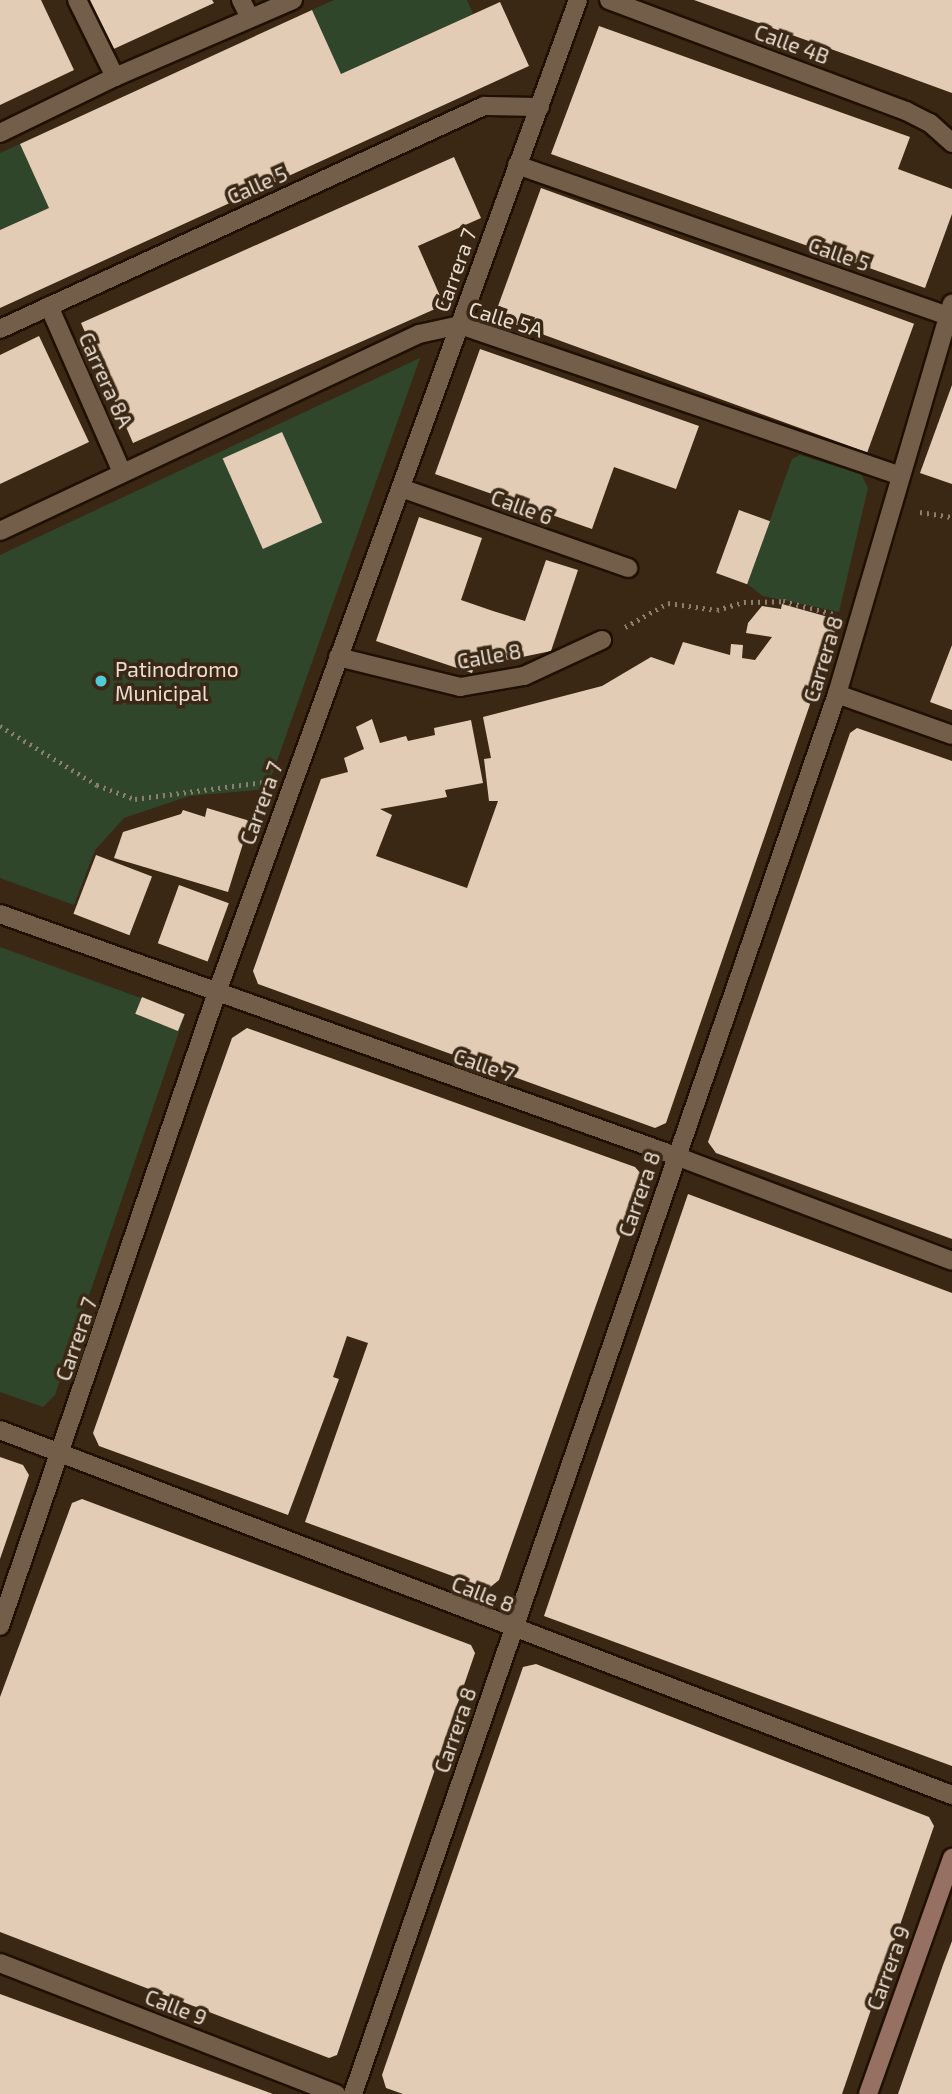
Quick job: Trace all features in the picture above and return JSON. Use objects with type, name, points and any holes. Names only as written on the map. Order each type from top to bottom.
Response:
[{"type":"main road","name":"Carrera 9","points":[[868,2094],[952,1858]]},
{"type":"street","points":[[78,0],[115,77]]},
{"type":"street","points":[[241,0],[250,18]]},
{"type":"street","points":[[0,134],[115,77],[293,0]]},
{"type":"street","name":"Carrera 7","points":[[0,1626],[62,1452],[216,995],[578,0]]},
{"type":"street","name":"Calle 4B","points":[[609,0],[906,111],[930,123],[952,143]]},
{"type":"street","name":"Calle 5","points":[[0,329],[484,106],[540,107]]},
{"type":"street","name":"Calle 5","points":[[517,164],[950,310]]},
{"type":"street","name":"Carrera 8A","points":[[49,306],[122,472]]},
{"type":"street","name":"Carrera 8","points":[[353,2094],[837,694],[898,475],[950,310]]},
{"type":"street","name":"Calle 5A","points":[[0,531],[419,334],[460,325],[898,475]]},
{"type":"street","name":"Calle 6","points":[[401,488],[628,568]]},
{"type":"street","name":"Calle 8","points":[[338,657],[460,687],[524,676],[603,640]]},
{"type":"street","points":[[837,694],[952,735]]},
{"type":"street","name":"Calle 7","points":[[0,914],[216,995],[676,1156],[952,1261]]},
{"type":"street","name":"Calle 8","points":[[0,1430],[513,1630],[952,1795]]},
{"type":"street","name":"Calle 9","points":[[0,1963],[335,2094]]},
{"type":"path","points":[[603,640],[668,603],[717,610],[744,602],[783,601],[858,621]]},
{"type":"path","points":[[0,726],[97,785],[135,799],[164,799],[259,782],[292,784]]},
{"type":"green space","points":[[334,0],[467,0],[473,14],[341,74],[312,10]]},
{"type":"green space","points":[[20,144],[49,208],[0,230],[0,153]]},
{"type":"green space","points":[[420,358],[267,789],[189,796],[124,818],[95,850],[74,905],[0,878],[0,555]]},
{"type":"green space","points":[[800,455],[861,474],[868,488],[839,612],[763,596],[747,584],[792,459]]},
{"type":"green space","points":[[0,947],[185,1014],[55,1395],[43,1407],[0,1392]]},
{"type":"building","points":[[0,0],[41,0],[74,70],[0,105]]},
{"type":"building","points":[[68,0],[212,0],[214,3],[94,58]]},
{"type":"building","points":[[694,0],[952,0],[952,93],[867,62]]},
{"type":"building","points":[[500,2],[529,66],[0,308],[0,230],[49,208],[20,144],[312,10],[341,74]]},
{"type":"building","points":[[599,26],[910,137],[898,169],[952,189],[952,214],[925,288],[551,154]]},
{"type":"building","points":[[454,157],[481,218],[418,246],[444,305],[133,443],[81,323]]},
{"type":"building","points":[[541,188],[914,324],[867,453],[494,317]]},
{"type":"building","points":[[39,336],[89,442],[0,484],[0,355]]},
{"type":"building","points":[[480,349],[699,426],[676,489],[614,467],[592,529],[435,474]]},
{"type":"building","points":[[952,385],[952,484],[920,473]]},
{"type":"building","points":[[282,432],[322,522],[263,549],[223,458]]},
{"type":"building","points":[[739,510],[770,521],[747,584],[716,573]]},
{"type":"building","points":[[419,517],[482,538],[461,600],[493,611],[525,621],[546,560],[578,570],[551,651],[474,667],[472,673],[376,641]]},
{"type":"building","points":[[782,604],[839,620],[666,1123],[655,1128],[258,984],[253,971],[321,779],[348,772],[344,758],[364,749],[356,727],[372,719],[380,743],[406,736],[408,741],[435,735],[434,728],[471,720],[483,783],[445,790],[447,797],[380,809],[392,815],[376,856],[467,888],[498,801],[489,801],[484,759],[491,758],[483,717],[602,686],[651,657],[674,665],[683,642],[730,655],[731,644],[743,645],[742,658],[755,660],[772,637],[746,633],[748,623],[762,606],[781,609]]},
{"type":"building","points":[[952,645],[952,710],[930,702]]},
{"type":"building","points":[[857,728],[952,761],[952,1239],[716,1153],[708,1142],[850,733]]},
{"type":"building","points":[[207,808],[250,821],[228,892],[114,858],[123,832],[181,814],[183,810],[205,817]]},
{"type":"building","points":[[96,855],[152,877],[129,935],[73,914]]},
{"type":"building","points":[[179,885],[229,903],[208,961],[158,943]]},
{"type":"building","points":[[142,997],[185,1014],[178,1031],[135,1014]]},
{"type":"building","points":[[247,1028],[635,1167],[642,1175],[499,1580],[488,1589],[305,1522],[368,1343],[347,1336],[333,1377],[339,1379],[288,1515],[99,1446],[93,1433],[232,1038]]},
{"type":"building","points":[[688,1194],[952,1293],[952,1766],[544,1616]]},
{"type":"building","points":[[0,1457],[23,1465],[29,1475],[0,1559]]},
{"type":"building","points":[[82,1499],[471,1645],[475,1653],[337,2055],[329,2058],[0,1932],[0,1697],[72,1503]]},
{"type":"building","points":[[536,1664],[929,1817],[934,1826],[842,2094],[403,2094],[386,2088],[382,2075],[523,1667]]},
{"type":"building","points":[[952,1941],[952,2094],[898,2094],[943,1965]]},
{"type":"building","points":[[0,1994],[134,2043],[273,2094],[0,2094]]},
{"type":"place","name":"Patinodromo Municipal","points":[[101,681]]}]
